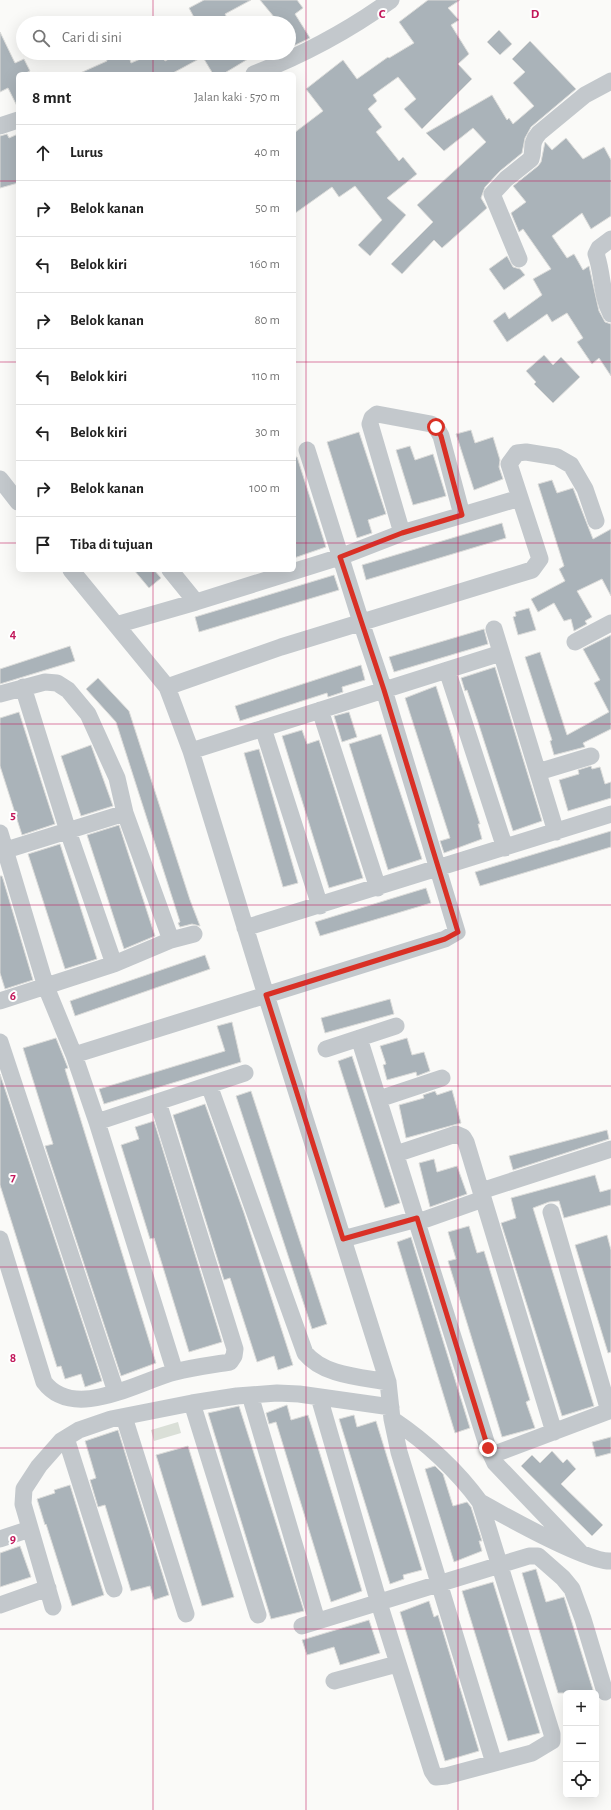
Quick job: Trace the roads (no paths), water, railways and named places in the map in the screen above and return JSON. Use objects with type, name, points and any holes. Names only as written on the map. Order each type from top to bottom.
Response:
[{"type":"street","points":[[296,57],[310,51],[346,30],[391,0]]},
{"type":"street","points":[[259,72],[288,60]]},
{"type":"street","points":[[519,259],[492,194],[506,179],[531,159],[531,148],[539,133],[585,95],[611,80]]},
{"type":"street","points":[[0,126],[16,121]]},
{"type":"street","points":[[611,239],[599,248],[596,254],[600,262],[602,287],[611,314]]},
{"type":"street","points":[[402,533],[370,424],[372,418],[377,414],[436,427],[441,436],[462,515]]},
{"type":"street","points":[[74,1056],[445,939],[458,932],[384,690],[360,622],[308,450]]},
{"type":"street","points":[[167,687],[281,647],[532,570],[540,559],[509,464],[517,453],[526,452],[556,457],[571,465],[577,474],[596,521]]},
{"type":"street","points":[[0,479],[16,499]]},
{"type":"street","points":[[296,568],[340,557],[402,533],[520,498]]},
{"type":"street","points":[[73,572],[167,687],[191,751],[245,928],[388,1382],[391,1413],[399,1452],[494,1763]]},
{"type":"street","points":[[172,572],[196,602]]},
{"type":"street","points":[[116,625],[196,602],[253,576],[282,572]]},
{"type":"street","points":[[575,642],[611,623]]},
{"type":"street","points":[[494,629],[556,832]]},
{"type":"street","points":[[191,751],[501,653]]},
{"type":"street","points":[[447,670],[505,848]]},
{"type":"street","points":[[0,694],[45,682],[57,683],[68,690],[88,714],[117,778],[125,813],[171,940]]},
{"type":"street","points":[[23,687],[68,831],[114,964]]},
{"type":"street","points":[[320,710],[378,888]]},
{"type":"street","points":[[263,728],[320,906]]},
{"type":"street","points":[[538,772],[591,756]]},
{"type":"street","points":[[2,851],[125,813]]},
{"type":"street","points":[[245,928],[378,888],[611,814]]},
{"type":"street","points":[[0,833],[2,851],[46,987],[74,1056],[97,1122],[175,1372]]},
{"type":"street","points":[[0,1001],[114,964],[171,940],[194,934]]},
{"type":"street","points":[[326,1049],[396,1026]]},
{"type":"street","points":[[359,1038],[481,1427],[492,1455],[496,1464],[581,1553]]},
{"type":"street","points":[[0,1042],[116,1392]]},
{"type":"street","points":[[97,1122],[245,1073]]},
{"type":"street","points":[[379,1099],[442,1078]]},
{"type":"street","points":[[209,1085],[305,1353],[318,1364],[348,1375],[388,1382]]},
{"type":"street","points":[[0,1239],[44,1382],[51,1391],[65,1398],[88,1400],[139,1386],[175,1372],[230,1362],[234,1356],[235,1348],[158,1102]]},
{"type":"street","points":[[396,1154],[456,1134],[460,1135],[466,1142],[554,1432]]},
{"type":"street","points":[[343,1239],[417,1220],[611,1149]]},
{"type":"street","points":[[492,1455],[610,1411],[551,1212]]},
{"type":"street","points":[[53,1607],[23,1504],[24,1489],[40,1466],[61,1441],[79,1430],[124,1417],[192,1403],[277,1393],[319,1397],[391,1413],[447,1462],[469,1486],[480,1502],[501,1565],[548,1719],[552,1741],[532,1753],[436,1778],[427,1760],[397,1664],[319,1397]]},
{"type":"street","points":[[250,1395],[309,1624],[529,1556],[538,1556],[563,1578],[572,1589],[605,1692]]},
{"type":"street","points":[[192,1403],[258,1616]]},
{"type":"street","points":[[124,1417],[186,1614]]},
{"type":"street","points":[[66,1438],[114,1589]]},
{"type":"street","points":[[480,1502],[521,1525],[581,1553],[605,1562],[611,1561]]},
{"type":"street","points":[[0,1539],[30,1529]]},
{"type":"street","points":[[0,1605],[48,1588]]},
{"type":"street","points":[[334,1681],[397,1664]]}]
